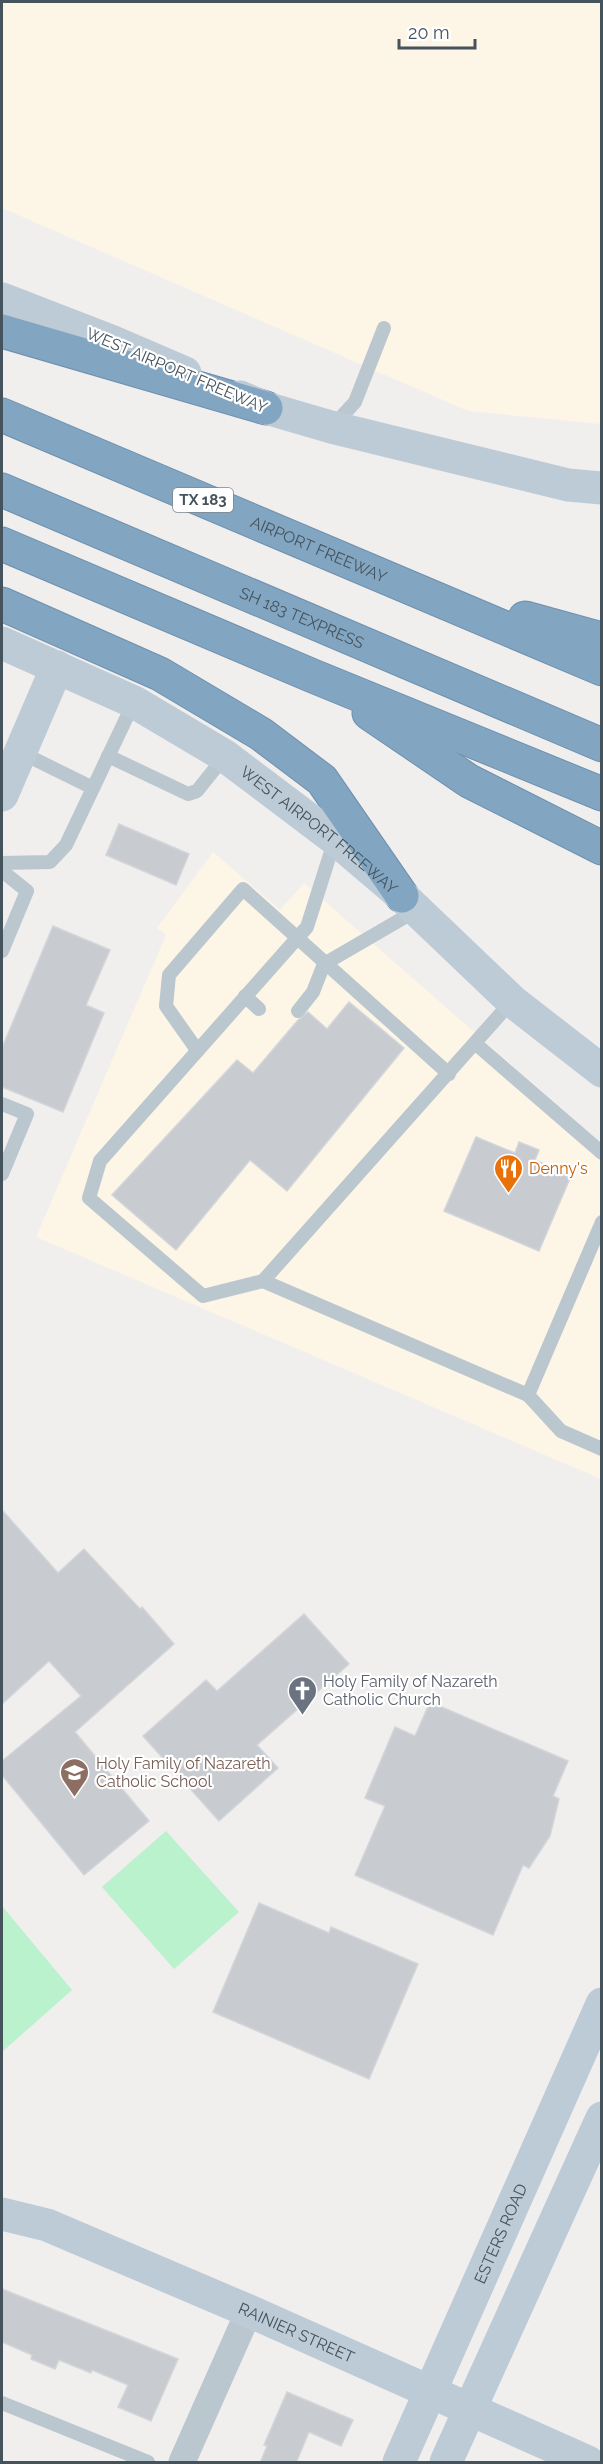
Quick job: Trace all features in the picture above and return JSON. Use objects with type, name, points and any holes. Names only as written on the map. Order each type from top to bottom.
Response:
[{"type":"highway","points":[[2,331],[118,367],[266,408]]},
{"type":"highway","name":"AIRPORT FREEWAY","points":[[2,415],[602,669]]},
{"type":"highway","name":"SH 183 TEXPRESS","points":[[2,466],[602,720]]},
{"type":"highway","name":"SH 183 TEXPRESS","points":[[2,490],[602,745]]},
{"type":"highway","points":[[2,544],[313,676],[602,794]]},
{"type":"highway","points":[[404,585],[602,639]]},
{"type":"highway","points":[[2,604],[160,674],[261,734],[322,780],[409,903]]},
{"type":"highway","points":[[313,676],[469,781],[602,848]]},
{"type":"main road","name":"WEST AIRPORT FREEWAY","points":[[2,299],[113,342],[266,408],[331,427],[567,485],[602,488]]},
{"type":"main road","name":"WEST AIRPORT FREEWAY","points":[[4,650],[57,668],[134,702],[225,756],[335,839],[409,903],[512,1001],[602,1071]]},
{"type":"main road","points":[[2,795],[57,668]]},
{"type":"main road","name":"ESTERS ROAD","points":[[399,2463],[602,2004]]},
{"type":"main road","points":[[446,2463],[602,2118]]},
{"type":"main road","name":"RAINIER STREET","points":[[2,2214],[47,2225],[249,2311],[588,2463]]},
{"type":"street","points":[[182,2463],[249,2311]]},
{"type":"lane","points":[[331,427],[356,402],[384,328]]},
{"type":"lane","points":[[2,863],[50,862],[66,845],[134,702]]},
{"type":"lane","points":[[20,752],[93,788]]},
{"type":"lane","points":[[108,756],[188,794],[197,791],[225,756]]},
{"type":"lane","points":[[335,839],[307,927],[100,1161],[88,1198],[203,1296],[263,1281],[512,1001]]},
{"type":"lane","points":[[2,871],[27,891],[2,951]]},
{"type":"lane","points":[[197,1050],[166,1006],[169,975],[243,889],[449,1074]]},
{"type":"lane","points":[[298,1011],[313,992],[324,964],[409,903]]},
{"type":"lane","points":[[245,996],[259,1009]]},
{"type":"lane","points":[[476,1044],[602,1153]]},
{"type":"lane","points":[[2,1104],[27,1114],[2,1174]]},
{"type":"lane","points":[[528,1395],[602,1222]]},
{"type":"lane","points":[[263,1281],[528,1395],[561,1431],[602,1449]]},
{"type":"lane","points":[[2,2403],[148,2463]]},
{"type":"shaded area","points":[[2,2],[601,2],[601,424],[468,411],[2,208]]},
{"type":"shaded area","points":[[213,852],[280,910],[304,883],[601,1143],[601,1479],[36,1237],[166,935],[157,928]]},
{"type":"green space","points":[[166,1831],[239,1912],[174,1969],[102,1887]]},
{"type":"green space","points":[[2,1906],[72,1990],[2,2052]]},
{"type":"building","points":[[119,824],[189,854],[176,885],[106,855]]},
{"type":"building","points":[[53,926],[110,950],[86,1005],[104,1013],[63,1112],[2,1087],[2,1048]]},
{"type":"building","points":[[349,1002],[404,1048],[287,1191],[250,1160],[176,1250],[112,1195],[237,1060],[253,1073],[298,1020],[308,1012],[327,1029]]},
{"type":"building","name":"Denny's","points":[[476,1137],[515,1153],[519,1142],[539,1150],[535,1160],[571,1176],[539,1251],[444,1211]]},
{"type":"building","points":[[2,1510],[58,1573],[84,1549],[140,1609],[142,1607],[174,1644],[75,1732],[149,1821],[84,1875],[2,1775],[2,1761],[81,1696],[49,1661],[2,1704]]},
{"type":"building","points":[[304,1614],[349,1664],[257,1745],[278,1768],[219,1821],[143,1736],[206,1680],[217,1691]]},
{"type":"building","points":[[430,1702],[568,1761],[553,1796],[559,1799],[550,1836],[529,1868],[523,1865],[493,1935],[355,1875],[385,1806],[365,1798],[395,1727],[415,1736]]},
{"type":"building","points":[[259,1903],[329,1933],[331,1927],[418,1964],[369,2079],[213,2012]]},
{"type":"building","points":[[2,2289],[178,2359],[151,2421],[118,2407],[128,2385],[92,2370],[91,2373],[59,2360],[55,2369],[31,2359],[32,2355],[2,2342]]},
{"type":"building","points":[[287,2392],[353,2420],[341,2446],[309,2432],[296,2463],[260,2463],[267,2446],[264,2445]]},
{"type":"place","name":"Denny's","points":[[508,1194]]},
{"type":"place","name":"Holy Family of Nazareth Catholic Church","points":[[302,1716]]},
{"type":"place","name":"Holy Family of Nazareth Catholic School","points":[[75,1798]]}]
